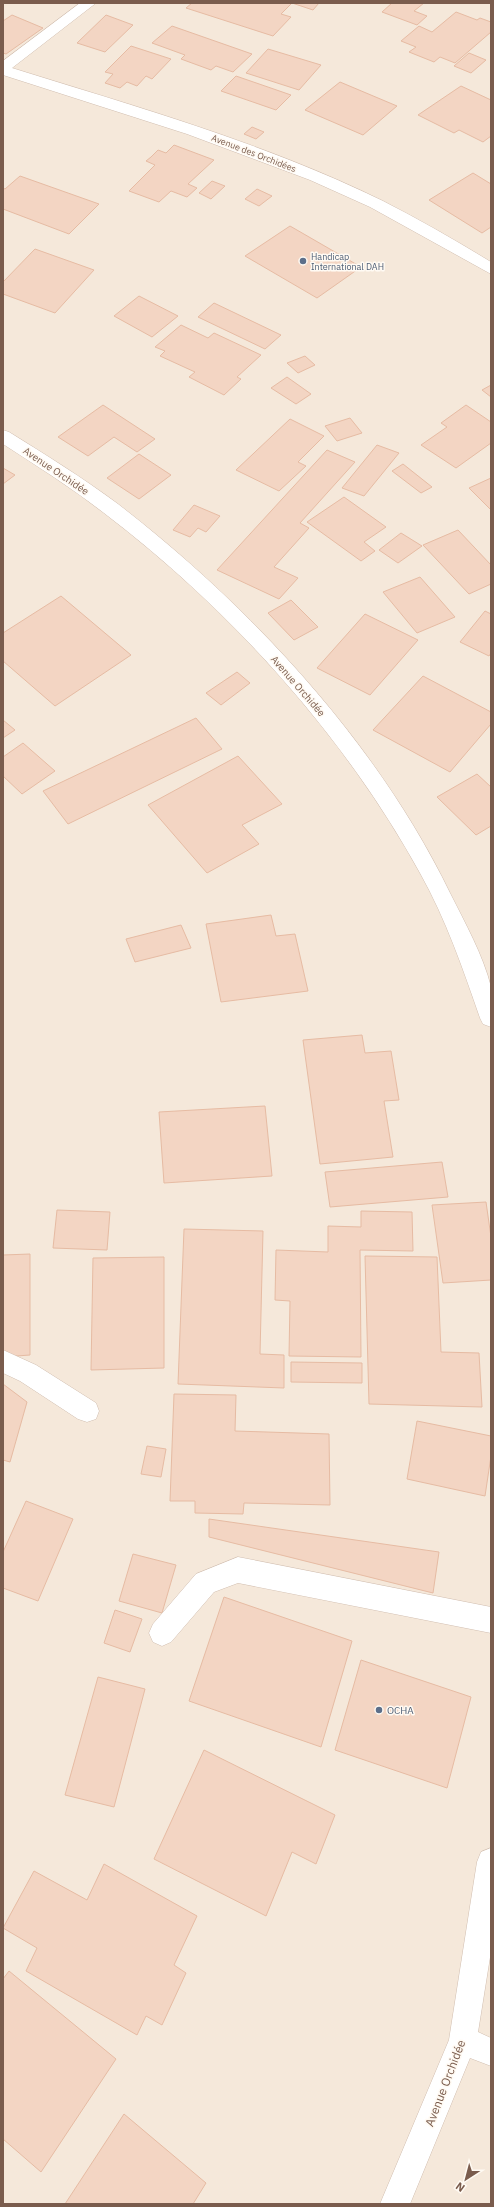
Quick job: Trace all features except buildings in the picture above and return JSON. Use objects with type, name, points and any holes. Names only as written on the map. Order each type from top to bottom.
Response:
[{"type":"street","points":[[3,69],[89,3]]},
{"type":"street","name":"Avenue des Orchidées","points":[[3,69],[231,142],[295,168],[421,226],[491,269]]},
{"type":"street","name":"Avenue Orchidée","points":[[3,436],[57,470],[118,514],[227,610],[295,680],[367,770],[434,876],[481,984],[491,1018]]},
{"type":"street","points":[[3,1361],[28,1373],[87,1411]]},
{"type":"street","points":[[162,1633],[205,1583],[238,1570],[491,1620]]},
{"type":"street","name":"Avenue Orchidée","points":[[395,2204],[463,2040],[491,1862]]},
{"type":"street","points":[[463,2040],[491,2052]]},
{"type":"shaded area","points":[[3,3],[491,3],[491,2204],[3,2204]]},
{"type":"place","name":"Handicap International DAH","points":[[303,261]]},
{"type":"place","name":"OCHA","points":[[379,1710]]}]
